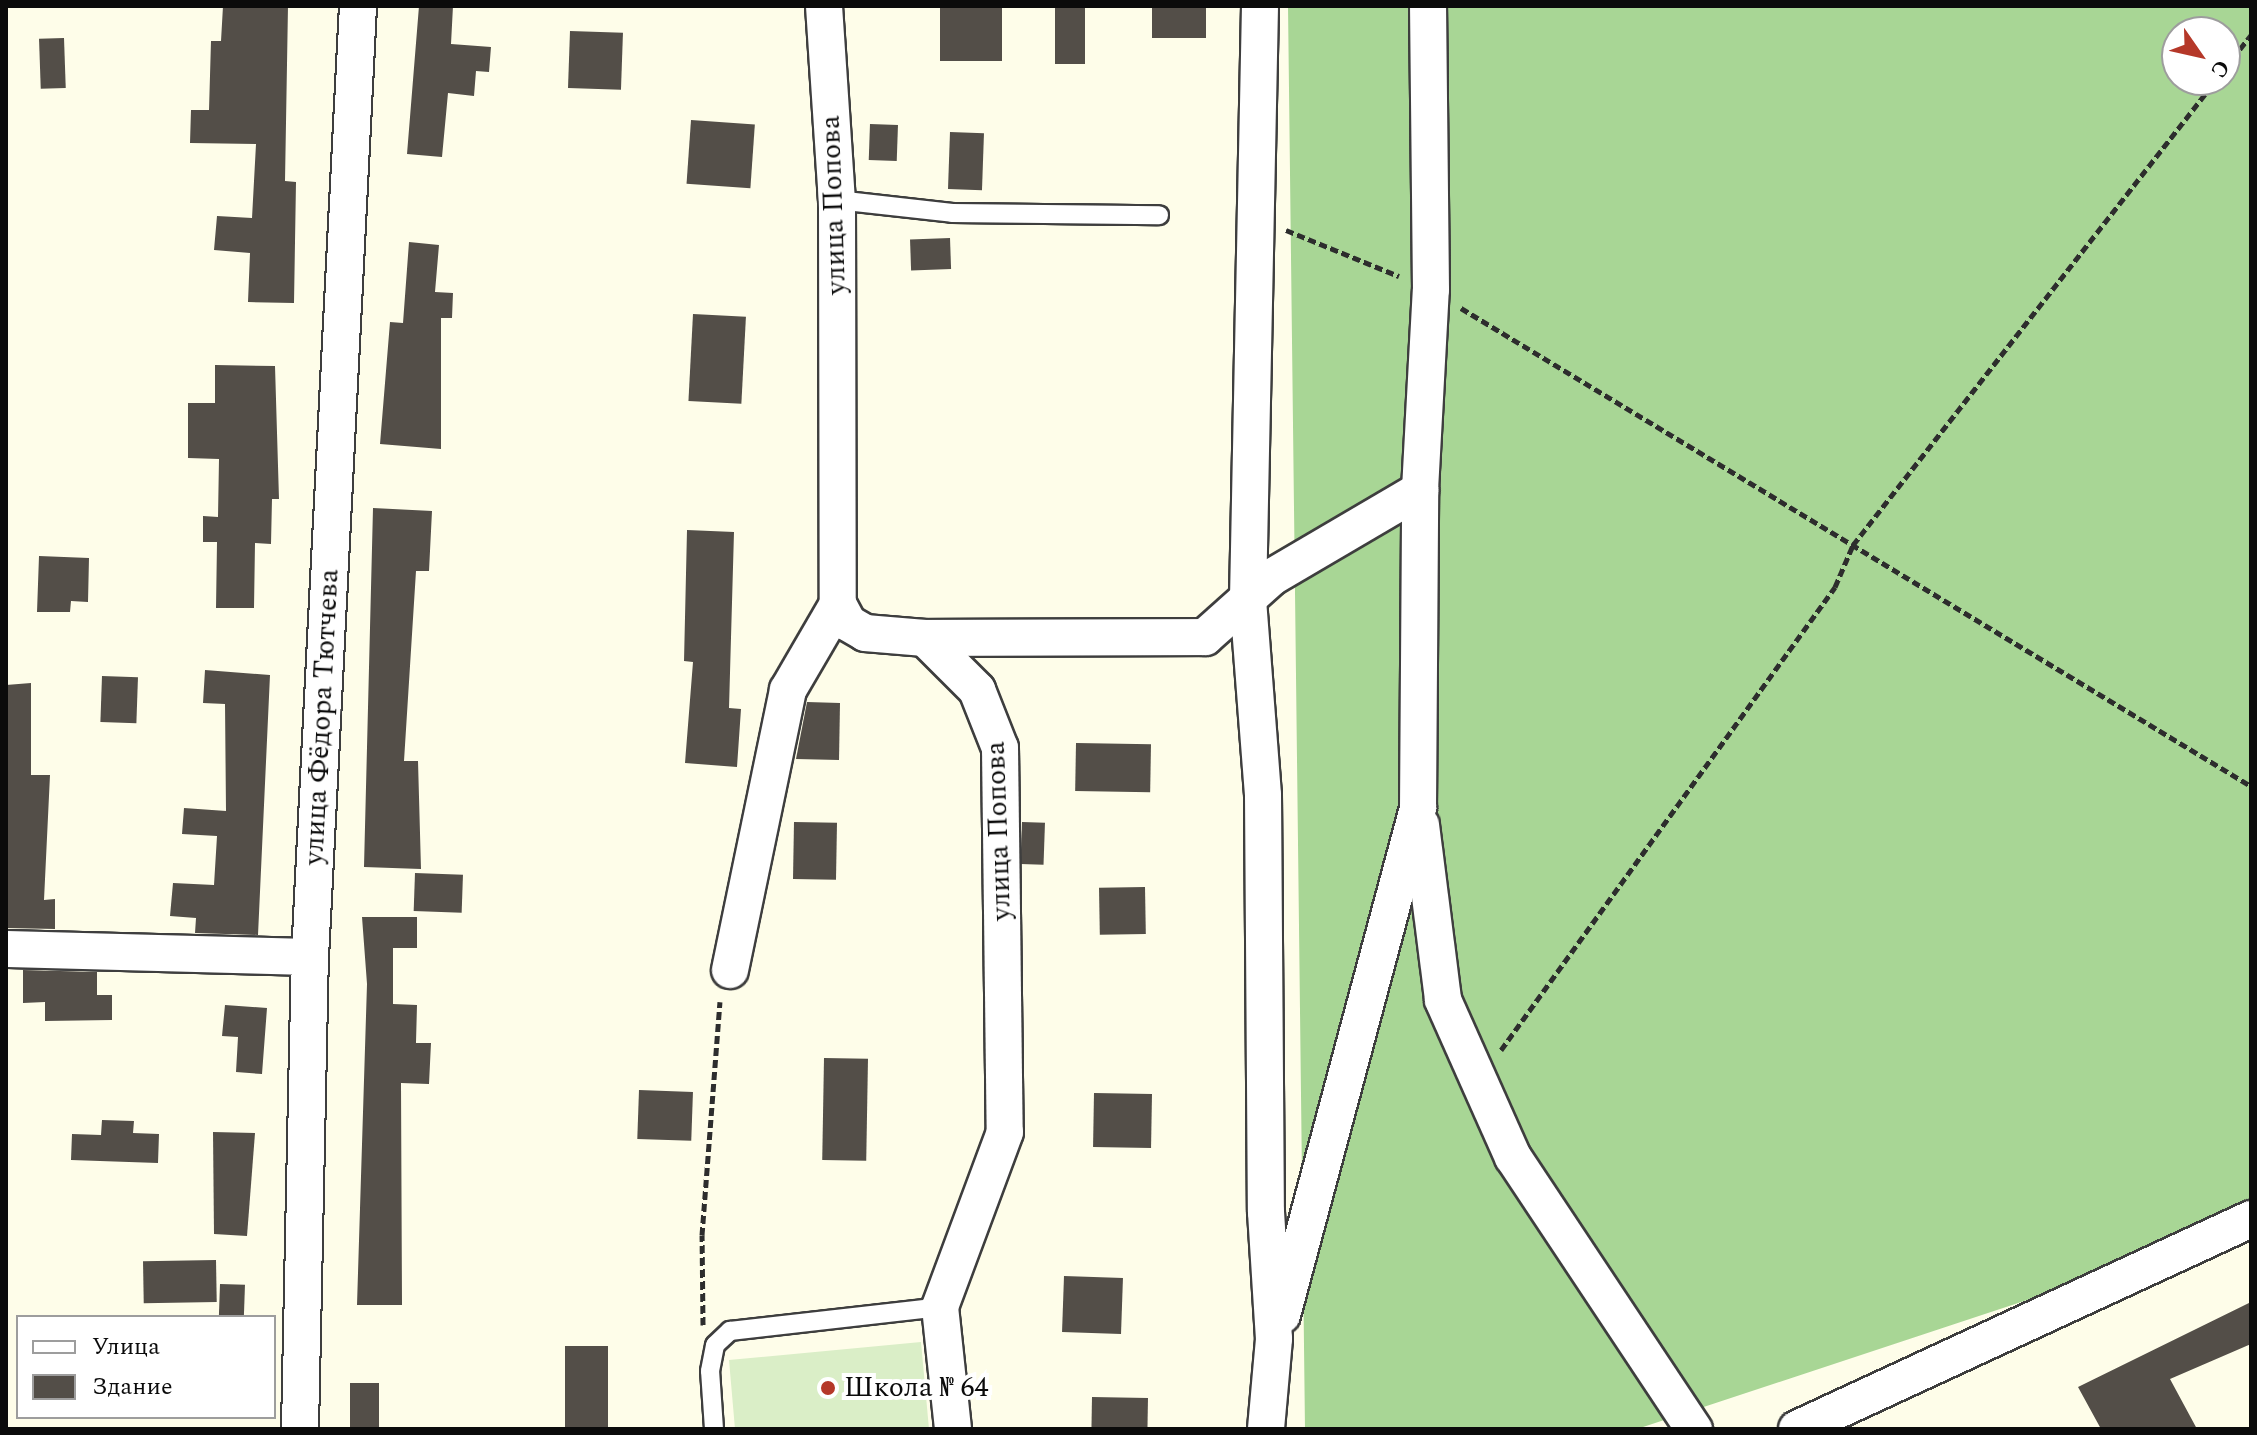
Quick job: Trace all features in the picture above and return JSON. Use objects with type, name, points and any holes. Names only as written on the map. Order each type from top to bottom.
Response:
[{"type":"street","name":"улица Фёдора Тютчева","points":[[300,1429],[310,957],[358,6]]},
{"type":"street","name":"улица Попова","points":[[824,6],[837,200],[838,604]]},
{"type":"street","points":[[1260,6],[1252,216],[1248,600],[1263,795],[1266,1212],[1274,1339],[1266,1429]]},
{"type":"street","points":[[1428,6],[1431,290],[1420,490],[1418,808],[1443,1000],[1513,1157],[1694,1429]]},
{"type":"street","points":[[838,604],[848,623],[865,633],[925,638],[1185,641],[1226,625],[1272,577],[1420,490]]},
{"type":"street","points":[[730,970],[788,690],[838,604]]},
{"type":"street","name":"улица Попова","points":[[925,638],[977,690],[1000,748],[1005,1132],[940,1307]]},
{"type":"street","points":[[1274,1339],[1418,808]]},
{"type":"street","points":[[6,949],[310,957]]},
{"type":"street","points":[[1797,1429],[2251,1219]]},
{"type":"street","points":[[940,1307],[953,1429]]},
{"type":"lane","points":[[837,200],[952,213],[1159,215]]},
{"type":"lane","points":[[714,1429],[710,1371],[715,1345],[730,1331],[940,1307]]},
{"type":"path","points":[[1479,1081],[1835,587],[1853,545],[2204,96]]},
{"type":"path","points":[[1252,216],[1431,290],[2251,786]]},
{"type":"path","points":[[715,1345],[699,1317],[716,1015],[730,970]]},
{"type":"green space","points":[[1288,6],[2251,6],[2251,1226],[1637,1429],[1305,1429]]},
{"type":"green space","name":"Школа № 64","points":[[921,1342],[929,1429],[735,1429],[729,1360]]},
{"type":"building","points":[[223,6],[288,6],[285,181],[296,182],[294,303],[248,302],[250,253],[214,250],[217,216],[252,218],[256,144],[190,143],[191,110],[209,110],[211,41],[221,41]]},
{"type":"building","points":[[419,6],[453,6],[451,44],[491,47],[489,72],[476,71],[474,96],[448,93],[442,157],[407,154]]},
{"type":"building","points":[[940,6],[1002,6],[1002,61],[940,61]]},
{"type":"building","points":[[1152,6],[1206,6],[1206,38],[1152,38]]},
{"type":"building","points":[[1055,7],[1085,7],[1085,64],[1055,64]]},
{"type":"building","points":[[570,31],[623,33],[621,90],[568,88]]},
{"type":"building","points":[[64,38],[66,88],[41,89],[39,39]]},
{"type":"building","points":[[691,120],[755,124],[750,188],[687,184]]},
{"type":"building","points":[[870,124],[898,125],[897,161],[869,160]]},
{"type":"building","points":[[950,132],[984,133],[982,190],[948,189]]},
{"type":"building","points":[[950,238],[951,269],[911,270],[910,239]]},
{"type":"building","points":[[409,242],[439,245],[435,292],[453,293],[452,318],[441,318],[441,449],[380,444],[390,322],[403,323]]},
{"type":"building","points":[[693,314],[746,317],[741,404],[688,401]]},
{"type":"building","points":[[215,365],[275,366],[279,499],[272,499],[271,544],[255,543],[254,608],[216,608],[217,542],[203,542],[203,516],[218,517],[219,459],[188,458],[188,403],[215,403]]},
{"type":"building","points":[[373,508],[432,511],[429,571],[416,571],[404,761],[418,761],[421,869],[364,867]]},
{"type":"building","points":[[687,530],[734,532],[729,708],[741,709],[737,767],[685,763],[693,662],[684,661]]},
{"type":"building","points":[[39,556],[89,558],[88,602],[71,601],[70,612],[37,612]]},
{"type":"building","points":[[205,670],[270,675],[258,935],[195,933],[196,918],[170,916],[173,883],[214,885],[217,836],[182,834],[184,808],[226,811],[225,704],[203,703]]},
{"type":"building","points":[[102,676],[138,677],[136,723],[100,722]]},
{"type":"building","points":[[31,683],[31,775],[50,775],[44,900],[55,899],[55,929],[6,928],[6,685]]},
{"type":"building","points":[[807,702],[840,703],[839,760],[796,759]]},
{"type":"building","points":[[1076,743],[1151,744],[1150,792],[1075,791]]},
{"type":"building","points":[[794,822],[837,823],[836,880],[793,879]]},
{"type":"building","points":[[1022,822],[1045,823],[1044,865],[1021,864]]},
{"type":"building","points":[[415,873],[463,875],[462,913],[414,911]]},
{"type":"building","points":[[1145,887],[1146,934],[1100,935],[1099,888]]},
{"type":"building","points":[[362,917],[417,917],[417,948],[393,948],[393,1004],[417,1005],[416,1043],[431,1043],[429,1084],[401,1083],[402,1305],[357,1305],[367,984]]},
{"type":"building","points":[[23,970],[97,972],[97,995],[112,995],[112,1020],[45,1021],[45,1002],[23,1003]]},
{"type":"building","points":[[225,1005],[267,1008],[262,1074],[236,1072],[238,1037],[222,1036]]},
{"type":"building","points":[[824,1058],[868,1059],[866,1161],[822,1160]]},
{"type":"building","points":[[639,1090],[693,1092],[691,1141],[637,1139]]},
{"type":"building","points":[[1094,1093],[1152,1094],[1151,1148],[1093,1147]]},
{"type":"building","points":[[102,1120],[134,1121],[133,1133],[159,1134],[158,1163],[71,1160],[72,1134],[101,1135]]},
{"type":"building","points":[[213,1132],[255,1133],[247,1236],[214,1234]]},
{"type":"building","points":[[216,1260],[217,1302],[144,1303],[143,1261]]},
{"type":"building","points":[[1064,1276],[1123,1278],[1121,1334],[1062,1332]]},
{"type":"building","points":[[220,1284],[245,1285],[244,1315],[219,1315]]},
{"type":"building","points":[[2251,1302],[2251,1344],[2170,1379],[2197,1429],[2101,1429],[2078,1387]]},
{"type":"building","points":[[565,1346],[608,1346],[608,1428],[565,1428]]},
{"type":"building","points":[[350,1383],[379,1383],[379,1429],[350,1429]]},
{"type":"building","points":[[1092,1397],[1148,1398],[1147,1429],[1091,1429]]},
{"type":"place","name":"Школа № 64","points":[[828,1388]]}]
